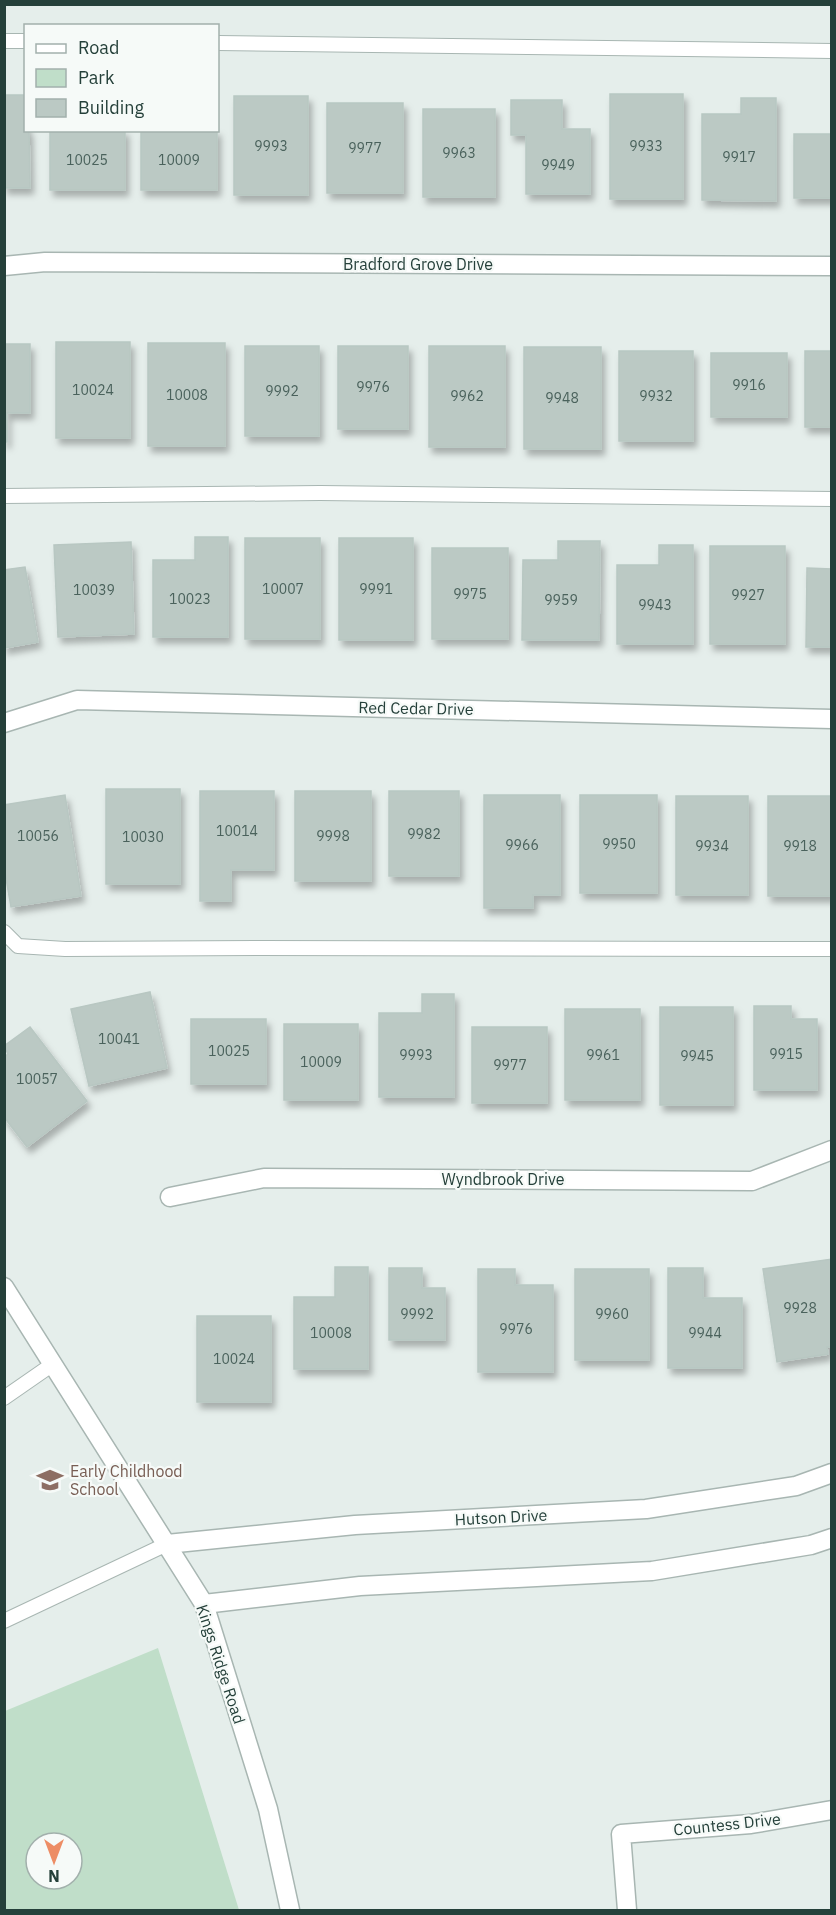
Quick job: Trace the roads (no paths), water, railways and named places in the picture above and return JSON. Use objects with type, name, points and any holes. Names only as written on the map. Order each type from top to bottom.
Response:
[{"type":"street","name":"Bradford Grove Drive","points":[[4,266],[57,262],[831,266]]},
{"type":"street","name":"Red Cedar Drive","points":[[4,723],[77,700],[831,719]]},
{"type":"street","name":"Wyndbrook Drive","points":[[170,1197],[264,1178],[752,1181],[831,1150]]},
{"type":"street","name":"Kings Ridge Road","points":[[4,1287],[204,1604],[268,1809],[290,1911]]},
{"type":"street","name":"Hutson Drive","points":[[167,1544],[355,1525],[645,1509],[796,1486],[831,1473]]},
{"type":"street","points":[[204,1604],[360,1586],[652,1571],[811,1545],[831,1538]]},
{"type":"street","name":"Countess Drive","points":[[627,1911],[621,1834],[751,1824],[831,1810]]},
{"type":"lane","points":[[4,40],[24,41]]},
{"type":"lane","points":[[219,43],[831,51]]},
{"type":"lane","points":[[4,496],[320,493],[831,499]]},
{"type":"lane","points":[[4,932],[18,946],[65,949],[831,949]]},
{"type":"lane","points":[[4,1398],[53,1364]]},
{"type":"lane","points":[[4,1621],[167,1544]]},
{"type":"place","name":"Early Childhood School","points":[[50,1480]]}]
